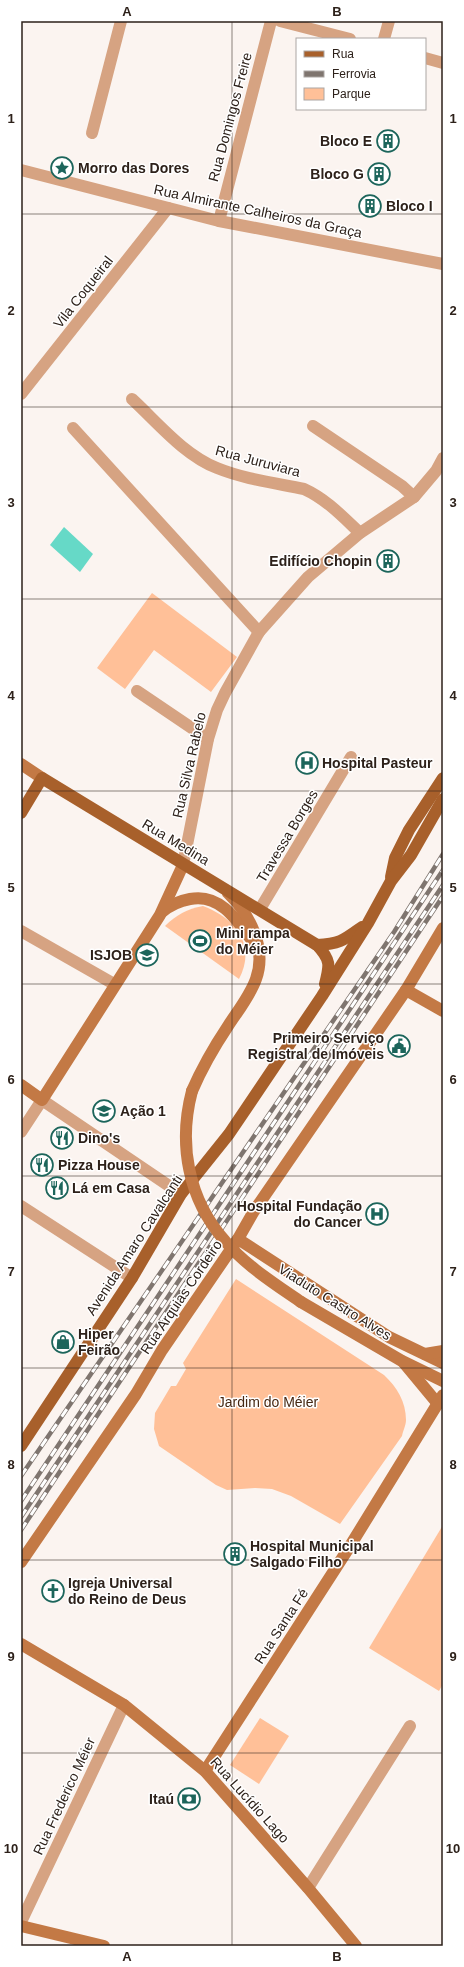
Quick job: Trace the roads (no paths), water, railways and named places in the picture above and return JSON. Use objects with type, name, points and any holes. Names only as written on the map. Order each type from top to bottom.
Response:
[{"type":"main road","name":"Rua Medina","points":[[42,778],[183,865],[260,909],[317,944],[327,956],[329,969],[322,996]]},
{"type":"main road","points":[[21,813],[42,778]]},
{"type":"main road","name":"Avenida Amaro Cavalcanti","points":[[391,881],[395,858],[409,830],[443,778]]},
{"type":"main road","points":[[411,854],[428,800]]},
{"type":"main road","name":"Avenida Amaro Cavalcanti","points":[[21,1446],[132,1278],[181,1194],[229,1134],[322,996],[368,923],[391,881],[411,854],[443,800]]},
{"type":"main road","points":[[317,944],[332,944],[341,942],[368,923]]},
{"type":"street","points":[[92,132],[121,21]]},
{"type":"street","name":"Rua Domingos Freire","points":[[219,221],[271,21]]},
{"type":"street","points":[[280,21],[346,38]]},
{"type":"street","points":[[384,38],[389,21]]},
{"type":"street","points":[[426,58],[443,63]]},
{"type":"street","name":"Rua Almirante Calheiros da Graça","points":[[21,170],[219,221],[443,264]]},
{"type":"street","name":"Vila Coqueiral","points":[[21,394],[168,208]]},
{"type":"street","name":"Rua Juruviara","points":[[132,398],[168,433],[203,461],[218,469],[304,489],[316,494],[326,501],[360,533]]},
{"type":"street","points":[[313,426],[402,486],[414,497]]},
{"type":"street","points":[[73,428],[259,632]]},
{"type":"street","name":"Rua Silva Rabelo","points":[[21,1132],[114,984],[160,915],[183,865],[208,739],[224,693],[259,632],[308,577],[360,533],[414,497],[436,471],[443,458]]},
{"type":"street","points":[[137,691],[208,739]]},
{"type":"street","name":"Travessa Borges","points":[[260,909],[351,757]]},
{"type":"street","name":"Rua Medina","points":[[21,764],[42,778]]},
{"type":"street","name":"Viaduto Castro Alves","points":[[220,886],[234,899],[245,913],[252,928],[258,949],[258,969],[251,990],[212,1050],[192,1091],[187,1110],[187,1160],[193,1189],[204,1213],[217,1232],[235,1252],[301,1302],[402,1361],[440,1377]]},
{"type":"street","points":[[160,915],[170,905],[184,900],[195,898],[215,901],[234,916],[258,949]]},
{"type":"street","name":"Rua Arquias Cordeiro","points":[[21,1562],[136,1394],[162,1350],[238,1239],[254,1211],[406,990],[443,928]]},
{"type":"street","points":[[21,931],[114,984]]},
{"type":"street","points":[[406,990],[443,1011]]},
{"type":"street","points":[[21,1085],[181,1194]]},
{"type":"street","points":[[21,1206],[132,1278]]},
{"type":"street","points":[[238,1239],[389,1337],[443,1363]]},
{"type":"street","points":[[425,1354],[443,1351]]},
{"type":"street","name":"Viaduto Castro Alves","points":[[402,1361],[440,1400]]},
{"type":"street","name":"Rua Santa Fé","points":[[205,1771],[350,1546],[440,1400]]},
{"type":"street","name":"Rua Lucídio Lago","points":[[21,1644],[124,1705],[205,1771],[308,1888],[356,1946]]},
{"type":"street","name":"Rua Frederico Méier","points":[[21,1922],[124,1705]]},
{"type":"street","points":[[308,1888],[410,1726]]},
{"type":"street","points":[[21,1926],[104,1946]]},
{"type":"water","points":[[64,527],[93,554],[80,572],[50,545]]},
{"type":"railway","points":[[21,1476],[394,932],[443,854]]},
{"type":"railway","points":[[21,1501],[443,870]]},
{"type":"railway","points":[[21,1517],[443,885]]},
{"type":"railway","points":[[21,1530],[443,896]]},
{"type":"place","name":"Bloco E","points":[[388,141]]},
{"type":"place","name":"Morro das Dores","points":[[62,168]]},
{"type":"place","name":"Bloco G","points":[[379,174]]},
{"type":"place","name":"Bloco I","points":[[370,206]]},
{"type":"place","name":"Edifício Chopin","points":[[388,561]]},
{"type":"place","name":"Hospital Pasteur","points":[[307,763]]},
{"type":"place","name":"Mini rampa do Méier","points":[[200,941]]},
{"type":"place","name":"ISJOB","points":[[147,955]]},
{"type":"place","name":"Primeiro Serviço Registral de Imóveis","points":[[399,1046]]},
{"type":"place","name":"Ação 1","points":[[104,1111]]},
{"type":"place","name":"Dino's","points":[[62,1138]]},
{"type":"place","name":"Pizza House","points":[[42,1165]]},
{"type":"place","name":"Lá em Casa","points":[[57,1188]]},
{"type":"place","name":"Hospital Fundação do Cancer","points":[[377,1214]]},
{"type":"place","name":"Hiper Feirão","points":[[63,1342]]},
{"type":"place","name":"Hospital Municipal Salgado Filho","points":[[235,1554]]},
{"type":"place","name":"Igreja Universal do Reino de Deus","points":[[53,1591]]},
{"type":"place","name":"Itaú","points":[[189,1799]]},
{"type":"park label","name":"Jardim do Méier","points":[[268,1402]]}]
